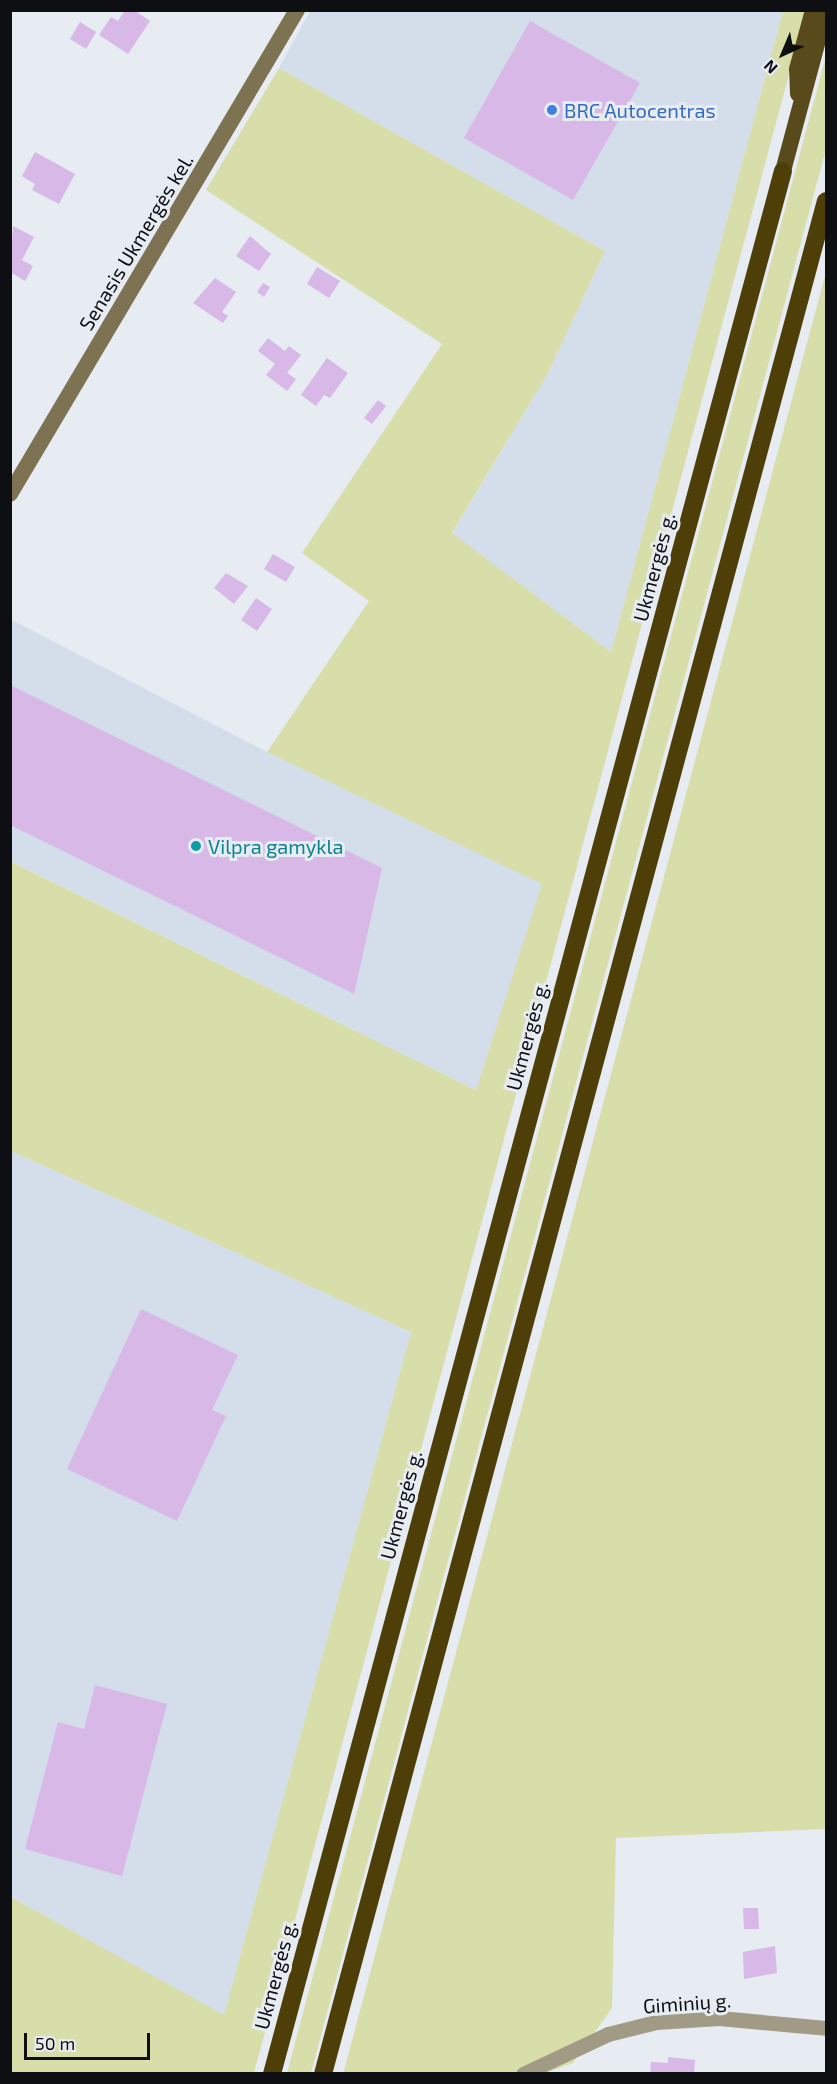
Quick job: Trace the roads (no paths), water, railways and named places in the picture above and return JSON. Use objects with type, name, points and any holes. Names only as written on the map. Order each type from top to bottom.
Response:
[{"type":"highway","points":[[799,110],[797,69],[813,10]]},
{"type":"highway","name":"Ukmergės g.","points":[[272,2073],[826,10]]},
{"type":"highway","points":[[323,2073],[826,201]]},
{"type":"main road","name":"Senasis Ukmergės kel.","points":[[10,494],[297,10]]},
{"type":"street","name":"Giminių g.","points":[[524,2073],[608,2034],[656,2022],[719,2018],[826,2028]]},
{"type":"place","name":"BRC Autocentras","points":[[552,110]]},
{"type":"place","name":"Vilpra gamykla","points":[[196,846]]}]
